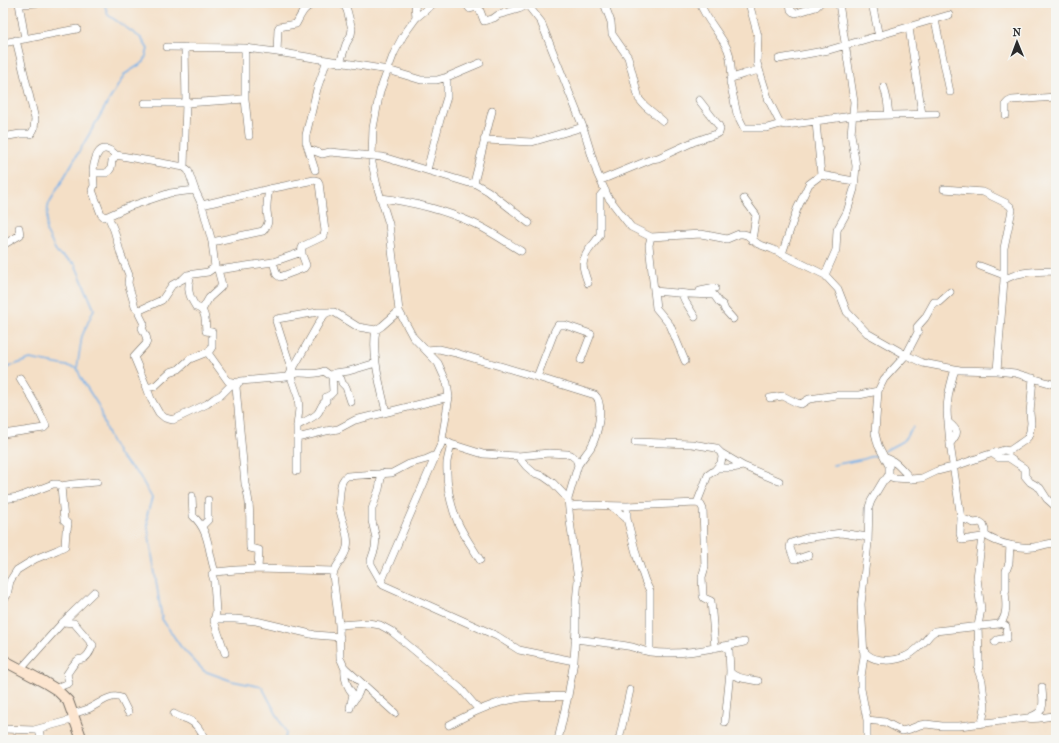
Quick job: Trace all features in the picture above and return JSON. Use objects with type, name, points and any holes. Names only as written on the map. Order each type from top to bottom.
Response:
[{"type":"street","points":[[25,39],[19,5],[36,3]]},
{"type":"street","points":[[276,52],[279,27],[296,24],[302,12],[308,6],[315,3]]},
{"type":"street","points":[[340,63],[352,29],[347,10],[343,3]]},
{"type":"street","points":[[415,3],[416,18]]},
{"type":"street","points":[[381,583],[443,440],[442,437],[449,397],[447,383],[438,363],[413,337],[399,311],[389,224],[372,163],[373,128],[380,91],[394,53],[402,36],[416,18],[434,3]]},
{"type":"street","points":[[465,3],[470,9],[479,8],[484,21],[494,18],[498,14],[519,9],[528,4],[541,22],[582,127],[597,173],[608,197],[631,227],[651,237],[700,234],[727,239],[739,234],[747,235],[758,244],[772,249],[825,275],[838,289],[847,312],[866,333],[906,355],[923,363],[954,369],[1015,373],[1056,385]]},
{"type":"street","points":[[604,3],[611,22],[612,34],[628,57],[639,99],[663,121]]},
{"type":"street","points":[[700,3],[728,50],[732,78],[730,82],[737,114],[744,128],[767,128],[781,124],[786,125],[816,122],[852,116],[936,114]]},
{"type":"street","points":[[749,3],[758,36],[757,63],[769,101],[781,124]]},
{"type":"street","points":[[790,3],[791,10],[796,13],[816,7],[820,3]]},
{"type":"street","points":[[825,275],[836,250],[836,230],[847,212],[854,189],[856,166],[852,134],[854,102],[839,3]]},
{"type":"street","points":[[872,3],[879,36]]},
{"type":"street","points":[[780,59],[846,46],[948,16]]},
{"type":"street","points":[[935,20],[950,92]]},
{"type":"street","points":[[908,28],[922,114]]},
{"type":"street","points":[[3,43],[77,29]]},
{"type":"street","points":[[3,138],[20,134],[31,134],[34,129],[35,119],[16,40]]},
{"type":"street","points":[[167,47],[245,48],[276,52],[388,70],[421,80],[437,80],[480,63]]},
{"type":"street","points":[[184,167],[186,47]]},
{"type":"street","points":[[245,48],[245,99],[249,136]]},
{"type":"street","points":[[315,170],[306,142],[306,135],[317,89],[327,60]]},
{"type":"street","points":[[732,78],[759,70]]},
{"type":"street","points":[[427,170],[447,98],[447,77]]},
{"type":"street","points":[[884,87],[889,115]]},
{"type":"street","points":[[1006,115],[1006,104],[1012,100],[1056,97]]},
{"type":"street","points":[[145,103],[186,103],[245,99]]},
{"type":"street","points":[[601,180],[652,159],[658,158],[693,142],[719,133],[719,126],[699,100]]},
{"type":"street","points":[[474,183],[492,111]]},
{"type":"street","points":[[816,122],[821,175]]},
{"type":"street","points":[[484,140],[532,142],[582,127]]},
{"type":"street","points":[[195,190],[170,193],[104,217],[101,214],[92,190],[94,186],[93,170],[95,157],[102,149],[105,149],[116,155],[184,167],[188,170],[202,205],[222,284],[220,288],[208,298],[202,310]]},
{"type":"street","points":[[309,149],[322,154],[330,152],[383,157],[468,183],[474,183],[529,223]]},
{"type":"street","points":[[314,180],[316,162],[322,154]]},
{"type":"street","points":[[93,170],[106,174],[111,168],[112,161],[116,155]]},
{"type":"street","points":[[782,254],[797,209],[809,184],[821,175],[854,181]]},
{"type":"street","points":[[202,205],[269,189],[314,180],[318,181],[326,233],[324,236],[303,246],[302,252],[306,265],[304,268],[280,277],[277,275],[273,262]]},
{"type":"street","points":[[944,188],[983,192],[1006,203],[1012,210],[1004,248],[1004,277],[997,371]]},
{"type":"street","points":[[212,242],[263,231],[267,227],[269,220],[266,208],[269,189]]},
{"type":"street","points":[[588,283],[583,264],[584,258],[599,238],[600,196],[605,190]]},
{"type":"street","points":[[381,198],[429,208],[474,223],[521,251]]},
{"type":"street","points":[[744,199],[756,215],[752,240]]},
{"type":"street","points":[[108,216],[129,275],[128,283],[135,307],[139,311],[144,324],[142,328],[148,341],[134,357],[151,399],[158,412],[165,418],[173,420],[207,404],[235,383],[240,381],[287,376],[291,373],[304,372],[318,374],[324,371],[341,379],[342,383],[346,387],[351,402]]},
{"type":"street","points":[[3,245],[20,235],[19,228]]},
{"type":"street","points":[[651,237],[649,245],[656,308],[670,325],[685,361]]},
{"type":"street","points":[[139,311],[162,300],[172,285],[183,279],[186,275],[208,272],[217,268],[273,262],[302,252]]},
{"type":"street","points":[[980,266],[1004,277],[1024,272],[1056,271]]},
{"type":"street","points":[[147,388],[155,386],[170,372],[179,368],[190,359],[208,353],[212,347],[212,332],[206,331],[205,317],[202,310],[200,307],[196,307],[191,299],[188,286],[191,274]]},
{"type":"street","points":[[685,294],[715,288]]},
{"type":"street","points":[[654,291],[714,295],[733,319]]},
{"type":"street","points":[[867,740],[868,720],[860,689],[863,650],[861,604],[868,538],[869,507],[882,481],[886,479],[889,474],[889,466],[878,444],[875,434],[878,391],[884,378],[906,355],[918,332],[917,327],[925,318],[934,302],[939,302],[950,292]]},
{"type":"street","points":[[685,294],[685,301],[695,317]]},
{"type":"street","points":[[297,471],[298,397],[276,320],[318,312],[334,312],[358,327],[376,330],[399,311]]},
{"type":"street","points":[[291,373],[320,321],[325,314],[330,312]]},
{"type":"street","points":[[537,377],[554,330],[558,325],[565,325],[591,334],[581,360]]},
{"type":"street","points":[[376,330],[374,343],[376,363],[386,412]]},
{"type":"street","points":[[426,350],[450,352],[595,395],[598,398],[600,404],[598,429],[592,446],[578,465],[568,498],[578,580],[574,661],[558,740]]},
{"type":"street","points":[[208,353],[228,381],[235,383]]},
{"type":"street","points":[[332,375],[376,363]]},
{"type":"street","points":[[954,369],[948,397],[947,414],[961,518],[960,534],[962,540],[983,536],[998,542],[1020,547],[1033,547],[1048,543],[1056,543]]},
{"type":"street","points":[[297,426],[316,414],[326,401],[326,397],[333,392],[332,375]]},
{"type":"street","points":[[3,434],[44,428],[46,426],[36,404],[20,378]]},
{"type":"street","points":[[888,476],[894,478],[911,479],[922,478],[937,471],[1004,450],[1009,451],[1025,440],[1030,431],[1033,378]]},
{"type":"street","points":[[235,383],[250,520],[250,548],[258,550],[258,569]]},
{"type":"street","points":[[770,398],[783,396],[797,404],[801,404],[809,399],[837,395],[859,395],[878,391]]},
{"type":"street","points":[[297,438],[338,429],[355,420],[449,397]]},
{"type":"street","points":[[443,440],[483,454],[518,456],[549,453],[567,454],[572,455],[576,459],[578,465]]},
{"type":"street","points":[[635,442],[692,444],[716,448],[721,453],[743,466],[779,481]]},
{"type":"street","points":[[451,444],[447,461],[447,476],[453,507],[458,522],[480,560]]},
{"type":"street","points":[[697,504],[708,475],[721,463],[721,453]]},
{"type":"street","points":[[993,454],[999,458],[1009,458],[1024,468],[1025,476],[1030,482],[1040,488],[1047,499],[1056,507]]},
{"type":"street","points":[[395,713],[345,668],[340,658],[339,625],[333,575],[347,548],[347,536],[339,505],[341,484],[343,479],[347,476],[392,473],[409,464],[436,455]]},
{"type":"street","points":[[504,455],[526,466]]},
{"type":"street","points":[[518,456],[534,473],[543,476],[553,483],[568,498]]},
{"type":"street","points":[[885,458],[898,465],[911,479]]},
{"type":"street","points":[[717,468],[743,466]]},
{"type":"street","points":[[382,473],[379,489],[372,509],[372,521],[376,538],[371,564],[383,585],[496,636],[520,650],[574,661]]},
{"type":"street","points":[[3,499],[19,497],[53,484],[58,484],[61,486],[97,482]]},
{"type":"street","points":[[3,602],[7,595],[10,581],[16,570],[35,559],[65,546],[68,524],[64,520],[61,486]]},
{"type":"street","points":[[192,496],[193,516],[202,526],[209,543],[211,560],[215,572]]},
{"type":"street","points":[[202,526],[208,520],[208,500]]},
{"type":"street","points":[[569,506],[701,505],[703,509],[705,567],[702,577],[703,596],[711,601],[715,648]]},
{"type":"street","points":[[611,506],[627,519]]},
{"type":"street","points":[[626,506],[627,519],[637,557],[645,582],[650,591],[650,652]]},
{"type":"street","points":[[961,518],[974,522],[980,522],[983,524],[985,530],[977,578],[981,608],[978,626],[978,670],[982,681],[985,707],[982,723]]},
{"type":"street","points":[[809,555],[794,559],[790,548],[791,543],[806,538],[841,533],[868,538]]},
{"type":"street","points":[[1002,623],[1005,616],[1006,571],[1009,563],[1010,545]]},
{"type":"street","points":[[215,572],[258,569],[334,571]]},
{"type":"street","points":[[215,572],[212,574],[216,612],[214,621],[225,653]]},
{"type":"street","points":[[21,669],[63,622],[94,592]]},
{"type":"street","points":[[214,619],[256,621],[315,635],[340,637]]},
{"type":"street","points":[[54,689],[69,683],[67,674],[75,662],[87,656],[93,645],[74,623],[63,622]]},
{"type":"street","points":[[339,625],[368,623],[380,625],[391,631],[461,689],[479,710]]},
{"type":"street","points":[[863,650],[874,659],[896,660],[905,657],[914,651],[923,644],[928,636],[935,631],[1002,623]]},
{"type":"street","points":[[995,642],[997,640],[1007,638],[1006,626],[1002,623]]},
{"type":"street","points":[[575,639],[628,646],[650,652],[677,653],[715,648],[744,642]]},
{"type":"street","points":[[724,646],[728,650],[730,672],[725,722]]},
{"type":"street","points":[[3,660],[44,682],[68,701],[82,740]]},
{"type":"street","points":[[345,668],[347,687],[353,694],[350,708],[362,684]]},
{"type":"street","points":[[730,672],[736,676],[758,681]]},
{"type":"street","points":[[868,720],[885,722],[902,731],[926,724],[959,726],[1028,718],[1036,716],[1042,709],[1042,686]]},
{"type":"street","points":[[619,740],[630,690]]},
{"type":"street","points":[[3,729],[39,729],[73,717],[110,697],[117,696],[121,698],[128,712]]},
{"type":"street","points":[[449,725],[479,710],[515,699],[568,696]]},
{"type":"street","points":[[174,714],[180,718],[193,722],[203,734],[205,740]]},
{"type":"street","points":[[1028,718],[1035,719],[1056,716]]},
{"type":"street","points":[[39,729],[41,740]]},
{"type":"waterway","points":[[104,3],[108,15],[141,38],[148,49],[144,62],[125,74],[48,205],[46,231],[57,253],[75,264],[94,309],[82,336],[77,368],[81,378],[98,405],[108,435],[120,457],[139,475],[152,498],[147,515],[148,529],[162,619],[181,647],[204,671],[232,681],[262,687],[286,732],[285,740]]},
{"type":"waterway","points":[[3,369],[30,359],[77,368]]},
{"type":"waterway","points":[[884,451],[903,441],[913,427]]},
{"type":"waterway","points":[[833,465],[864,459],[879,454]]}]
